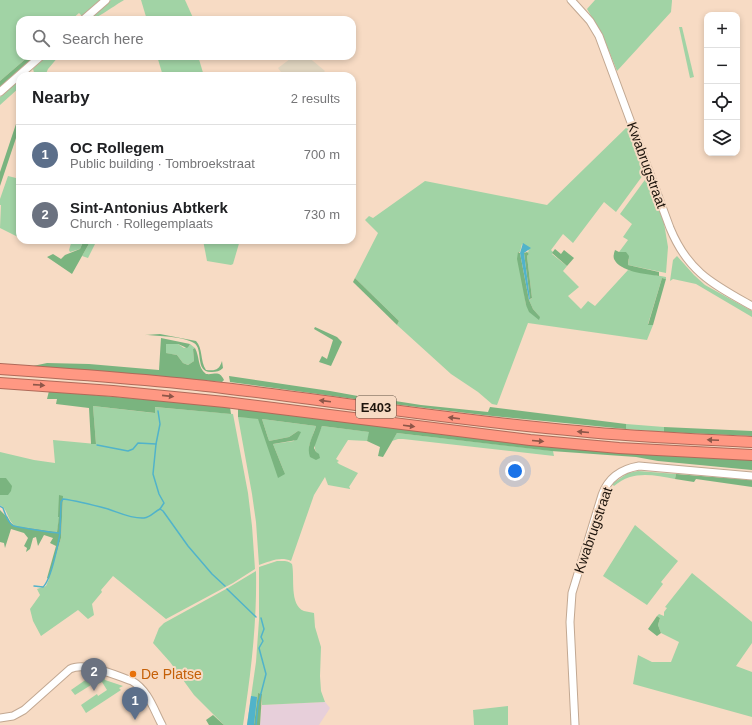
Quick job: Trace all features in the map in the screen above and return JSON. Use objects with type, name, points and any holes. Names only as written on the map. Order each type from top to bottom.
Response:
[{"type":"highway","name":"E403","points":[[0,369],[222,387],[473,420],[576,431],[680,439],[752,442]]},
{"type":"highway","name":"E403","points":[[0,383],[106,390],[225,402],[530,440],[619,448],[752,455]]},
{"type":"street","points":[[88,16],[106,0]]},
{"type":"street","name":"Kwabrugstraat","points":[[571,0],[590,21],[599,36],[670,228],[681,252],[708,280],[752,306]]},
{"type":"street","points":[[23,72],[36,60]]},
{"type":"street","points":[[0,92],[16,78]]},
{"type":"street","name":"Kwabrugstraat","points":[[575,725],[570,622],[572,593],[606,485],[614,476],[625,470],[639,466],[752,476]]},
{"type":"street","points":[[0,718],[13,716],[24,710],[61,676],[74,667],[83,666],[132,681],[140,685],[162,725]]},
{"type":"shaded area","points":[[289,60],[312,60],[325,71],[281,72],[278,68]]},
{"type":"shaded area","points":[[325,702],[330,708],[319,725],[260,725],[262,705]]},
{"type":"green space","points":[[0,0],[100,0],[82,16],[79,13],[76,16],[16,16],[16,60],[24,60],[0,81]]},
{"type":"green space","points":[[111,0],[124,0],[101,15],[93,16]]},
{"type":"green space","points":[[141,0],[185,0],[192,16],[146,16]]},
{"type":"green space","points":[[595,0],[672,1],[671,12],[617,71],[603,36],[587,9]]},
{"type":"green space","points":[[679,27],[682,27],[694,77],[690,78]]},
{"type":"green space","points":[[24,60],[32,60],[18,72],[16,72],[16,74],[0,88],[0,81]]},
{"type":"green space","points":[[43,60],[56,60],[47,72],[34,72],[33,69]]},
{"type":"green space","points":[[158,60],[199,60],[203,72],[162,72]]},
{"type":"green space","points":[[16,83],[16,91],[0,105],[0,97]]},
{"type":"green space","points":[[16,124],[16,138],[0,186],[0,172]]},
{"type":"green space","points":[[628,126],[646,171],[616,212],[604,202],[573,243],[563,234],[551,250],[553,252],[552,254],[567,266],[563,271],[579,287],[568,296],[581,309],[588,301],[595,306],[628,270],[666,277],[666,279],[662,278],[648,324],[653,325],[647,340],[528,323],[497,405],[492,404],[478,392],[451,374],[397,325],[399,321],[355,278],[378,233],[365,220],[369,216],[373,218],[425,181],[547,205]],"holes":[[[522,244],[529,251],[527,252],[529,254],[527,256],[532,298],[529,300],[533,309],[540,317],[526,305],[518,252],[520,252]]]},
{"type":"green space","points":[[8,176],[16,178],[16,236],[0,228],[0,199]]},
{"type":"green space","points":[[647,177],[664,223],[668,247],[666,273],[628,265],[629,259],[619,252],[628,240],[623,237],[632,224],[620,214]]},
{"type":"green space","points":[[71,244],[82,244],[80,249],[70,252]]},
{"type":"green space","points":[[82,244],[89,244],[72,274],[47,257],[53,254],[61,259],[65,255],[80,249]]},
{"type":"green space","points":[[89,244],[95,244],[88,258],[82,256]]},
{"type":"green space","points":[[204,244],[239,244],[233,264],[231,265],[207,261]]},
{"type":"green space","points":[[555,249],[561,254],[564,250],[574,258],[567,266],[552,253]]},
{"type":"green space","points":[[615,250],[619,252],[626,252],[629,256],[628,265],[659,272],[659,276],[627,270],[614,259]]},
{"type":"green space","points":[[518,252],[520,253],[529,300],[533,309],[540,317],[539,320],[529,312],[526,305],[517,259]]},
{"type":"green space","points":[[527,252],[529,254],[527,256],[532,298],[530,299],[524,253]]},
{"type":"green space","points":[[677,256],[705,285],[752,311],[752,317],[696,284],[673,279],[670,281],[673,260]]},
{"type":"green space","points":[[355,278],[399,321],[397,325],[353,282]]},
{"type":"green space","points":[[662,278],[666,279],[653,325],[648,325]]},
{"type":"green space","points":[[315,327],[337,337],[342,342],[331,366],[319,362],[322,356],[327,359],[333,340],[314,329]]},
{"type":"green space","points":[[160,334],[196,341],[200,347],[206,370],[217,369],[222,361],[223,368],[219,371],[213,372],[206,371],[203,369],[197,346],[194,343],[183,339],[145,335]]},
{"type":"green space","points":[[161,338],[190,344],[187,348],[178,344],[166,344],[166,353],[177,355],[183,363],[188,365],[194,361],[193,349],[195,348],[203,371],[206,374],[218,374],[224,380],[222,382],[33,366],[47,363],[89,364],[159,370]]},
{"type":"green space","points":[[166,344],[178,344],[184,348],[190,344],[195,348],[193,349],[194,361],[188,365],[183,363],[177,355],[165,353]]},
{"type":"green space","points":[[229,376],[330,391],[369,398],[369,401],[230,382]]},
{"type":"green space","points":[[49,391],[230,407],[231,414],[155,407],[155,413],[93,406],[96,444],[91,444],[89,408],[56,404],[57,399],[47,399]]},
{"type":"green space","points":[[376,398],[421,405],[488,412],[490,407],[626,424],[626,429],[483,415],[376,402]]},
{"type":"green space","points":[[93,406],[154,413],[154,407],[233,414],[248,493],[255,569],[233,583],[166,619],[113,576],[92,604],[94,615],[88,619],[78,610],[41,636],[33,621],[30,609],[40,595],[37,589],[46,586],[61,538],[63,496],[57,532],[15,526],[12,524],[5,509],[0,505],[0,495],[8,495],[6,478],[0,478],[0,452],[55,463],[53,440],[96,444]]},
{"type":"green space","points":[[238,408],[612,452],[752,459],[752,470],[658,461],[636,457],[551,451],[397,433],[383,457],[378,456],[380,447],[367,441],[369,432],[322,426],[314,448],[319,454],[320,458],[316,460],[310,457],[309,449],[316,426],[262,419],[269,441],[289,437],[298,431],[301,432],[297,440],[273,444],[285,474],[278,478],[258,419],[238,417]]},
{"type":"green space","points":[[238,417],[258,418],[269,440],[262,419],[316,426],[309,446],[316,452],[315,442],[322,426],[370,432],[367,441],[348,440],[336,459],[339,461],[337,462],[339,464],[358,473],[349,487],[350,489],[328,485],[325,477],[314,495],[291,561],[279,559],[259,565],[256,522]],"holes":[[[298,431],[294,441],[273,444],[285,474],[269,441],[289,437]]]},
{"type":"green space","points":[[626,424],[664,427],[664,432],[626,429]]},
{"type":"green space","points":[[664,427],[752,431],[752,436],[664,432]]},
{"type":"green space","points":[[397,433],[553,451],[554,456],[403,439],[392,441]]},
{"type":"green space","points":[[638,471],[676,474],[675,479],[643,475],[628,478],[614,486],[612,484],[628,473]]},
{"type":"green space","points":[[676,474],[752,480],[752,487],[696,479],[694,482],[675,479]]},
{"type":"green space","points":[[0,478],[6,478],[12,486],[8,495],[0,495]]},
{"type":"green space","points":[[59,495],[63,496],[61,538],[49,579],[47,578],[56,546],[50,543],[53,538],[44,535],[38,546],[36,537],[33,538],[30,549],[26,552],[27,548],[24,546],[28,538],[24,533],[11,529],[5,548],[4,543],[0,542],[0,510],[15,526],[57,532]]},
{"type":"green space","points":[[635,525],[678,561],[661,582],[663,584],[647,605],[603,576]]},
{"type":"green space","points":[[277,561],[287,561],[292,564],[294,597],[296,603],[299,608],[304,611],[314,613],[315,627],[321,647],[321,691],[325,702],[262,705],[262,694],[258,693],[254,725],[247,725],[256,662],[259,620],[259,567]]},
{"type":"green space","points":[[256,571],[256,610],[253,648],[243,725],[224,725],[194,695],[170,662],[153,643],[159,628],[164,623]]},
{"type":"green space","points":[[692,573],[752,622],[752,643],[736,666],[752,672],[752,717],[633,684],[638,655],[652,662],[671,662],[679,642],[661,633],[658,625],[660,618],[657,616],[659,614],[664,616],[664,612],[667,608],[665,607]]},
{"type":"green space","points":[[657,616],[660,618],[658,625],[661,633],[657,636],[648,629]]},
{"type":"green space","points":[[94,674],[104,677],[105,680],[123,686],[119,688],[121,690],[86,713],[81,705],[97,694],[98,696],[107,690],[102,682],[98,684],[95,681],[90,683],[91,685],[75,695],[71,690]]},
{"type":"green space","points":[[258,693],[262,694],[260,725],[254,725]]},
{"type":"green space","points":[[508,706],[508,725],[474,725],[473,710]]},
{"type":"green space","points":[[213,715],[224,725],[209,725],[206,720]]},
{"type":"water","points":[[523,243],[531,248],[524,253],[529,300],[520,253]]},
{"type":"water","points":[[251,696],[257,697],[254,725],[247,725]]},
{"type":"waterway","points":[[158,411],[160,424],[153,474],[159,494],[164,503],[160,509]]},
{"type":"waterway","points":[[97,445],[128,451],[133,449],[138,443],[156,444]]},
{"type":"waterway","points":[[0,506],[3,508],[7,519],[14,526],[60,533],[61,502],[63,499],[108,509],[130,517],[149,517],[160,509],[188,546],[212,574],[225,586]]},
{"type":"waterway","points":[[34,586],[43,587],[49,577],[54,562],[60,533]]},
{"type":"waterway","points":[[227,589],[256,617]]},
{"type":"waterway","points":[[256,725],[258,705],[266,674],[259,648],[263,641],[261,637],[264,629],[261,618]]},
{"type":"place","name":"De Platse","points":[[133,674]]},
{"type":"place","name":"Sint-Antonius Abtkerk","points":[[94,691]]},
{"type":"place","name":"OC Rollegem","points":[[135,720]]}]
